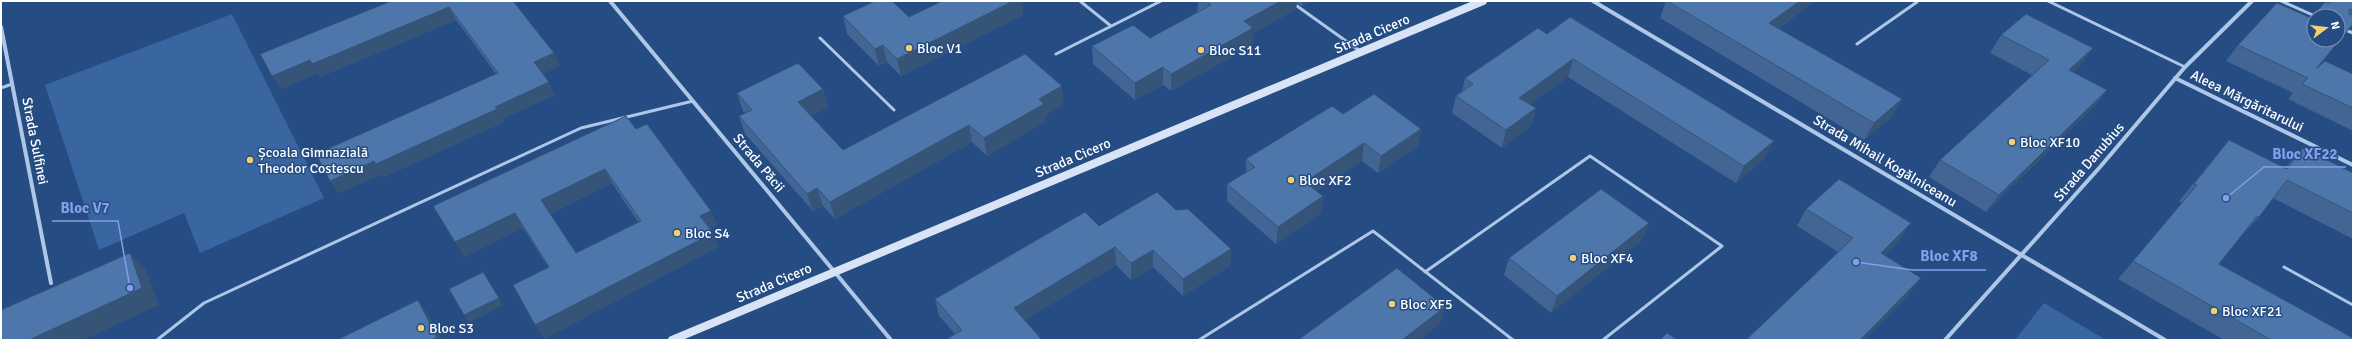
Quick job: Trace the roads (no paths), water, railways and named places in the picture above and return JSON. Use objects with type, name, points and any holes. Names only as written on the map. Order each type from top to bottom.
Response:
[{"type":"main road","name":"Strada Cicero","points":[[672,340],[1483,1]]},
{"type":"street","name":"Strada Păcii","points":[[610,1],[891,340]]},
{"type":"street","name":"Strada Mihail Kogălniceanu","points":[[1593,1],[2021,256],[2166,340]]},
{"type":"street","name":"Strada Danubius","points":[[1945,340],[2021,256],[2175,78],[2252,1]]},
{"type":"street","name":"Strada Sulfinei","points":[[1,27],[51,283]]},
{"type":"street","name":"Aleea Mărgăritarului","points":[[2175,78],[2353,165]]},
{"type":"lane","points":[[1080,1],[1111,26]]},
{"type":"lane","points":[[1056,54],[1161,1]]},
{"type":"lane","points":[[1290,1],[1361,52]]},
{"type":"lane","points":[[1857,44],[1917,1]]},
{"type":"lane","points":[[2048,1],[2185,67]]},
{"type":"lane","points":[[2281,1],[2306,12]]},
{"type":"lane","points":[[820,38],[894,110]]},
{"type":"lane","points":[[1,88],[13,84]]},
{"type":"lane","points":[[157,340],[204,303],[580,128],[693,101]]},
{"type":"lane","points":[[1425,272],[1590,156],[1722,246],[1603,340]]},
{"type":"lane","points":[[1199,340],[1373,231],[1513,340]]},
{"type":"lane","points":[[2284,267],[2353,305]]},
{"type":"place","name":"Bloc V1","points":[[909,48]]},
{"type":"place","name":"Bloc S11","points":[[1201,50]]},
{"type":"place","name":"Bloc XF10","points":[[2012,142]]},
{"type":"place","name":"Școala Gimnazială Theodor Costescu","points":[[250,160]]},
{"type":"place","name":"Bloc XF2","points":[[1291,180]]},
{"type":"place","name":"Bloc XF22","points":[[2226,198]]},
{"type":"place","name":"Bloc S4","points":[[677,233]]},
{"type":"place","name":"Bloc XF4","points":[[1573,258]]},
{"type":"place","name":"Bloc XF8","points":[[1856,262]]},
{"type":"place","name":"Bloc V7","points":[[130,288]]},
{"type":"place","name":"Bloc XF5","points":[[1392,304]]},
{"type":"place","name":"Bloc XF21","points":[[2214,311]]},
{"type":"place","name":"Bloc S3","points":[[421,328]]}]
